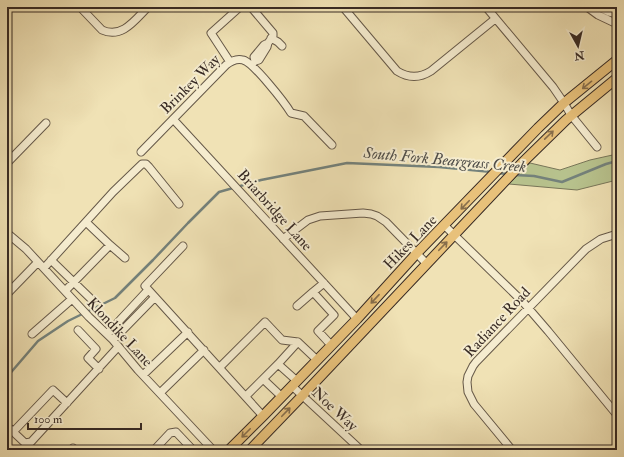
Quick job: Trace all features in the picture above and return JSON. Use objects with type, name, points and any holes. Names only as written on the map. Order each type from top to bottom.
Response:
[{"type":"main road","name":"Hikes Lane","points":[[229,450],[357,319],[416,254],[538,128],[564,103],[617,60]]},
{"type":"main road","name":"Hikes Lane","points":[[250,450],[522,162],[571,115],[617,78]]},
{"type":"street","points":[[80,7],[102,30],[114,33],[124,30],[148,7]]},
{"type":"street","points":[[230,62],[211,33],[240,7]]},
{"type":"street","points":[[251,7],[273,36],[268,47],[259,60],[253,63],[286,104],[291,113],[304,116],[332,145]]},
{"type":"street","points":[[343,7],[397,71],[404,75],[413,77],[422,76],[431,71],[495,19]]},
{"type":"street","points":[[486,7],[553,87],[571,115],[597,147]]},
{"type":"street","points":[[587,7],[598,15],[617,24]]},
{"type":"street","points":[[599,7],[617,14]]},
{"type":"street","points":[[270,41],[278,42],[282,46]]},
{"type":"street","name":"Brinkey Way","points":[[141,152],[230,62],[243,60],[253,63]]},
{"type":"street","name":"Briarbridge Lane","points":[[173,119],[357,319]]},
{"type":"street","points":[[7,163],[46,123]]},
{"type":"street","points":[[44,268],[113,192],[142,164],[146,164],[149,167],[179,204]]},
{"type":"street","points":[[284,239],[302,224],[314,218],[328,215],[371,214],[383,220],[426,263]]},
{"type":"street","points":[[86,222],[125,258]]},
{"type":"street","points":[[444,226],[454,234],[528,308],[548,330],[617,415]]},
{"type":"street","name":"Klondike Lane","points":[[7,233],[26,249],[82,310],[113,340],[143,375],[213,450]]},
{"type":"street","name":"Radiance Road","points":[[512,450],[474,404],[468,392],[467,382],[470,371],[476,362],[586,249],[601,239],[617,234]]},
{"type":"street","points":[[65,291],[110,245]]},
{"type":"street","points":[[183,246],[145,286],[263,416]]},
{"type":"street","points":[[51,260],[90,298]]},
{"type":"street","points":[[7,294],[38,262]]},
{"type":"street","points":[[297,306],[324,283]]},
{"type":"street","points":[[107,334],[148,290]]},
{"type":"street","points":[[313,292],[334,315],[318,331],[331,345]]},
{"type":"street","points":[[113,340],[155,297]]},
{"type":"street","points":[[32,334],[72,299]]},
{"type":"street","points":[[220,367],[265,322],[282,340],[298,342],[317,360]]},
{"type":"street","points":[[78,330],[96,349],[88,358],[98,369]]},
{"type":"street","points":[[143,375],[188,332]]},
{"type":"street","points":[[246,396],[298,342]]},
{"type":"street","points":[[7,426],[25,444],[31,442],[118,347]]},
{"type":"street","points":[[160,393],[204,350]]},
{"type":"street","name":"Noe Way","points":[[278,364],[302,396],[361,450]]},
{"type":"street","points":[[263,379],[282,397]]},
{"type":"street","points":[[13,432],[53,390],[67,403]]},
{"type":"street","points":[[181,436],[190,426]]},
{"type":"street","points":[[155,450],[170,433],[176,432],[193,450]]},
{"type":"green space","points":[[617,154],[617,180],[577,190],[509,184],[530,163],[560,170],[590,160]]},
{"type":"waterway","name":"South Fork Beargrass Creek","points":[[515,175],[534,176],[562,182],[617,161]]},
{"type":"waterway","name":"South Fork Beargrass Creek","points":[[7,377],[38,341],[68,321],[115,298],[219,192],[261,180],[347,163],[439,167],[492,172]]},
{"type":"waterway","name":"South Fork Beargrass Creek","points":[[497,173],[508,174]]}]
